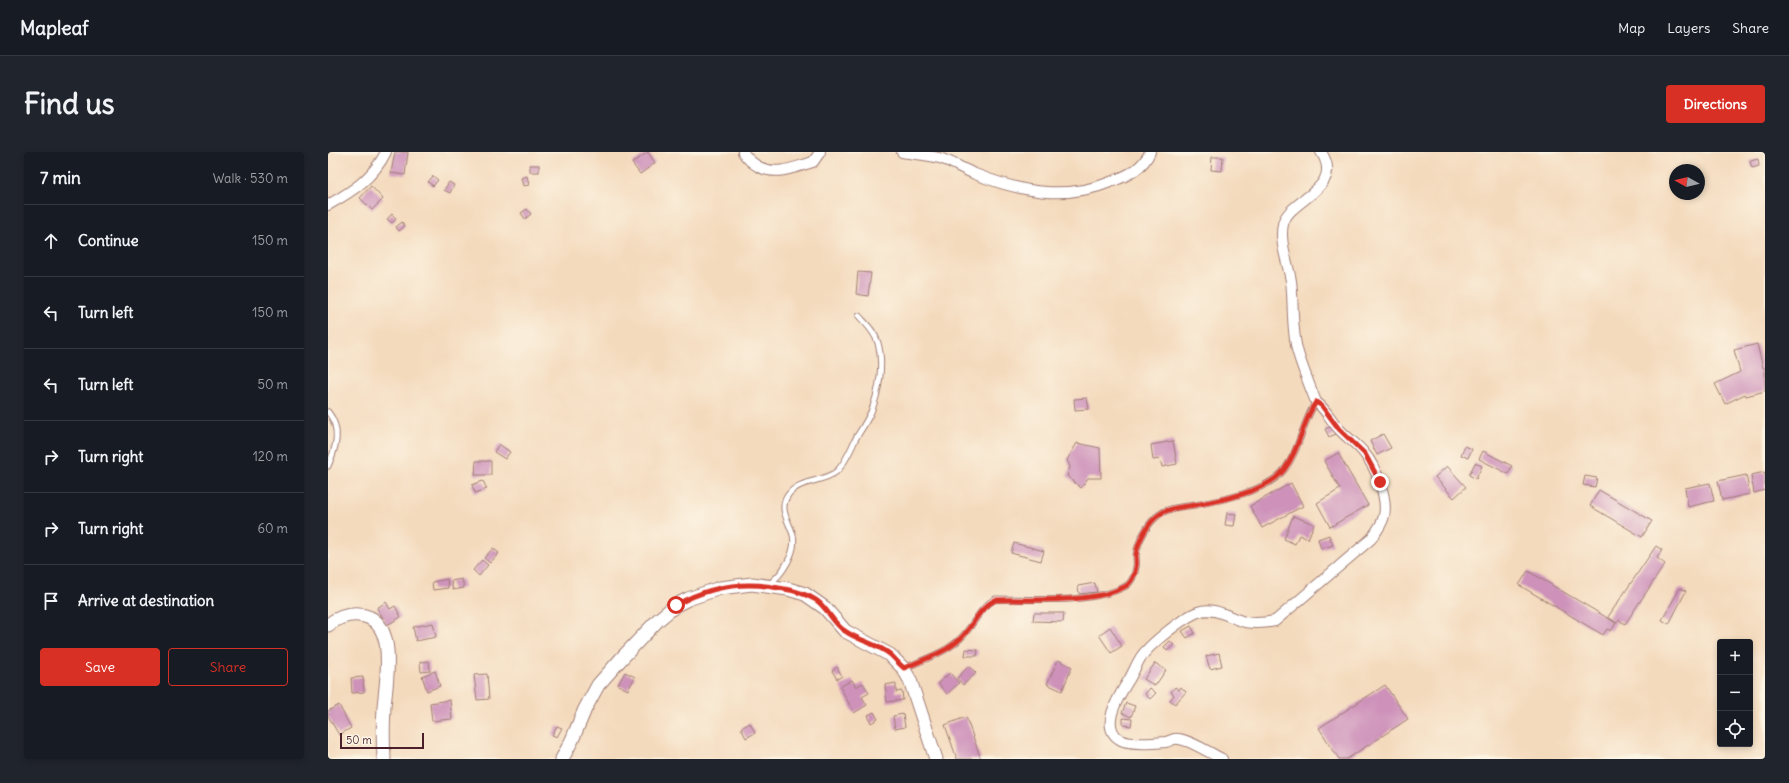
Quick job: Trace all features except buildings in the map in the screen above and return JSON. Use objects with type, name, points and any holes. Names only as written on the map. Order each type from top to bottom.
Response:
[{"type":"street","points":[[328,205],[348,194],[363,182],[378,168],[386,152]]},
{"type":"street","points":[[743,152],[753,164],[765,170],[775,172],[813,162],[820,152]]},
{"type":"street","points":[[902,152],[937,157],[1009,186],[1028,191],[1056,193],[1086,190],[1102,186],[1127,176],[1144,164],[1150,152]]},
{"type":"street","points":[[1222,759],[1196,745],[1178,738],[1167,742],[1135,743],[1121,740],[1114,734],[1110,726],[1111,715],[1117,699],[1142,656],[1180,622],[1199,611],[1213,610],[1245,622],[1259,624],[1275,621],[1371,539],[1380,526],[1384,515],[1385,503],[1380,482],[1365,454],[1339,429],[1322,406],[1316,402],[1298,353],[1293,322],[1291,281],[1284,252],[1282,235],[1283,222],[1290,212],[1319,187],[1325,178],[1327,168],[1326,160],[1321,152]]},
{"type":"street","points":[[562,759],[598,685],[658,620],[676,605],[705,592],[736,585],[766,585],[805,594],[825,608],[845,631],[890,655],[904,668],[910,680],[936,759]]},
{"type":"street","points":[[328,625],[334,620],[345,616],[362,615],[376,622],[384,634],[387,645],[384,710],[384,759]]},
{"type":"lane","points":[[766,585],[777,578],[784,569],[791,553],[793,536],[784,512],[783,503],[788,494],[798,486],[828,477],[837,471],[844,462],[871,412],[879,380],[878,343],[871,329],[858,316]]},
{"type":"lane","points":[[904,668],[948,648],[960,639],[970,628],[979,612],[986,604],[995,600],[1082,598],[1112,592],[1125,587],[1133,579],[1140,540],[1159,514],[1169,509],[1219,500],[1249,492],[1270,482],[1283,471],[1295,452],[1310,410],[1316,402]]},
{"type":"lane","points":[[328,412],[336,424],[337,438],[328,466]]},
{"type":"route","points":[[676,605],[705,592],[736,585],[766,585],[788,589],[805,594],[815,600],[825,608],[845,631],[890,655],[904,668],[948,648],[960,639],[970,628],[979,612],[986,604],[995,600],[1082,598],[1112,592],[1125,587],[1133,579],[1136,567],[1136,555],[1140,540],[1159,514],[1169,509],[1219,500],[1249,492],[1270,482],[1283,471],[1295,452],[1310,410],[1316,402],[1322,406],[1339,429],[1365,454],[1380,482]]}]
